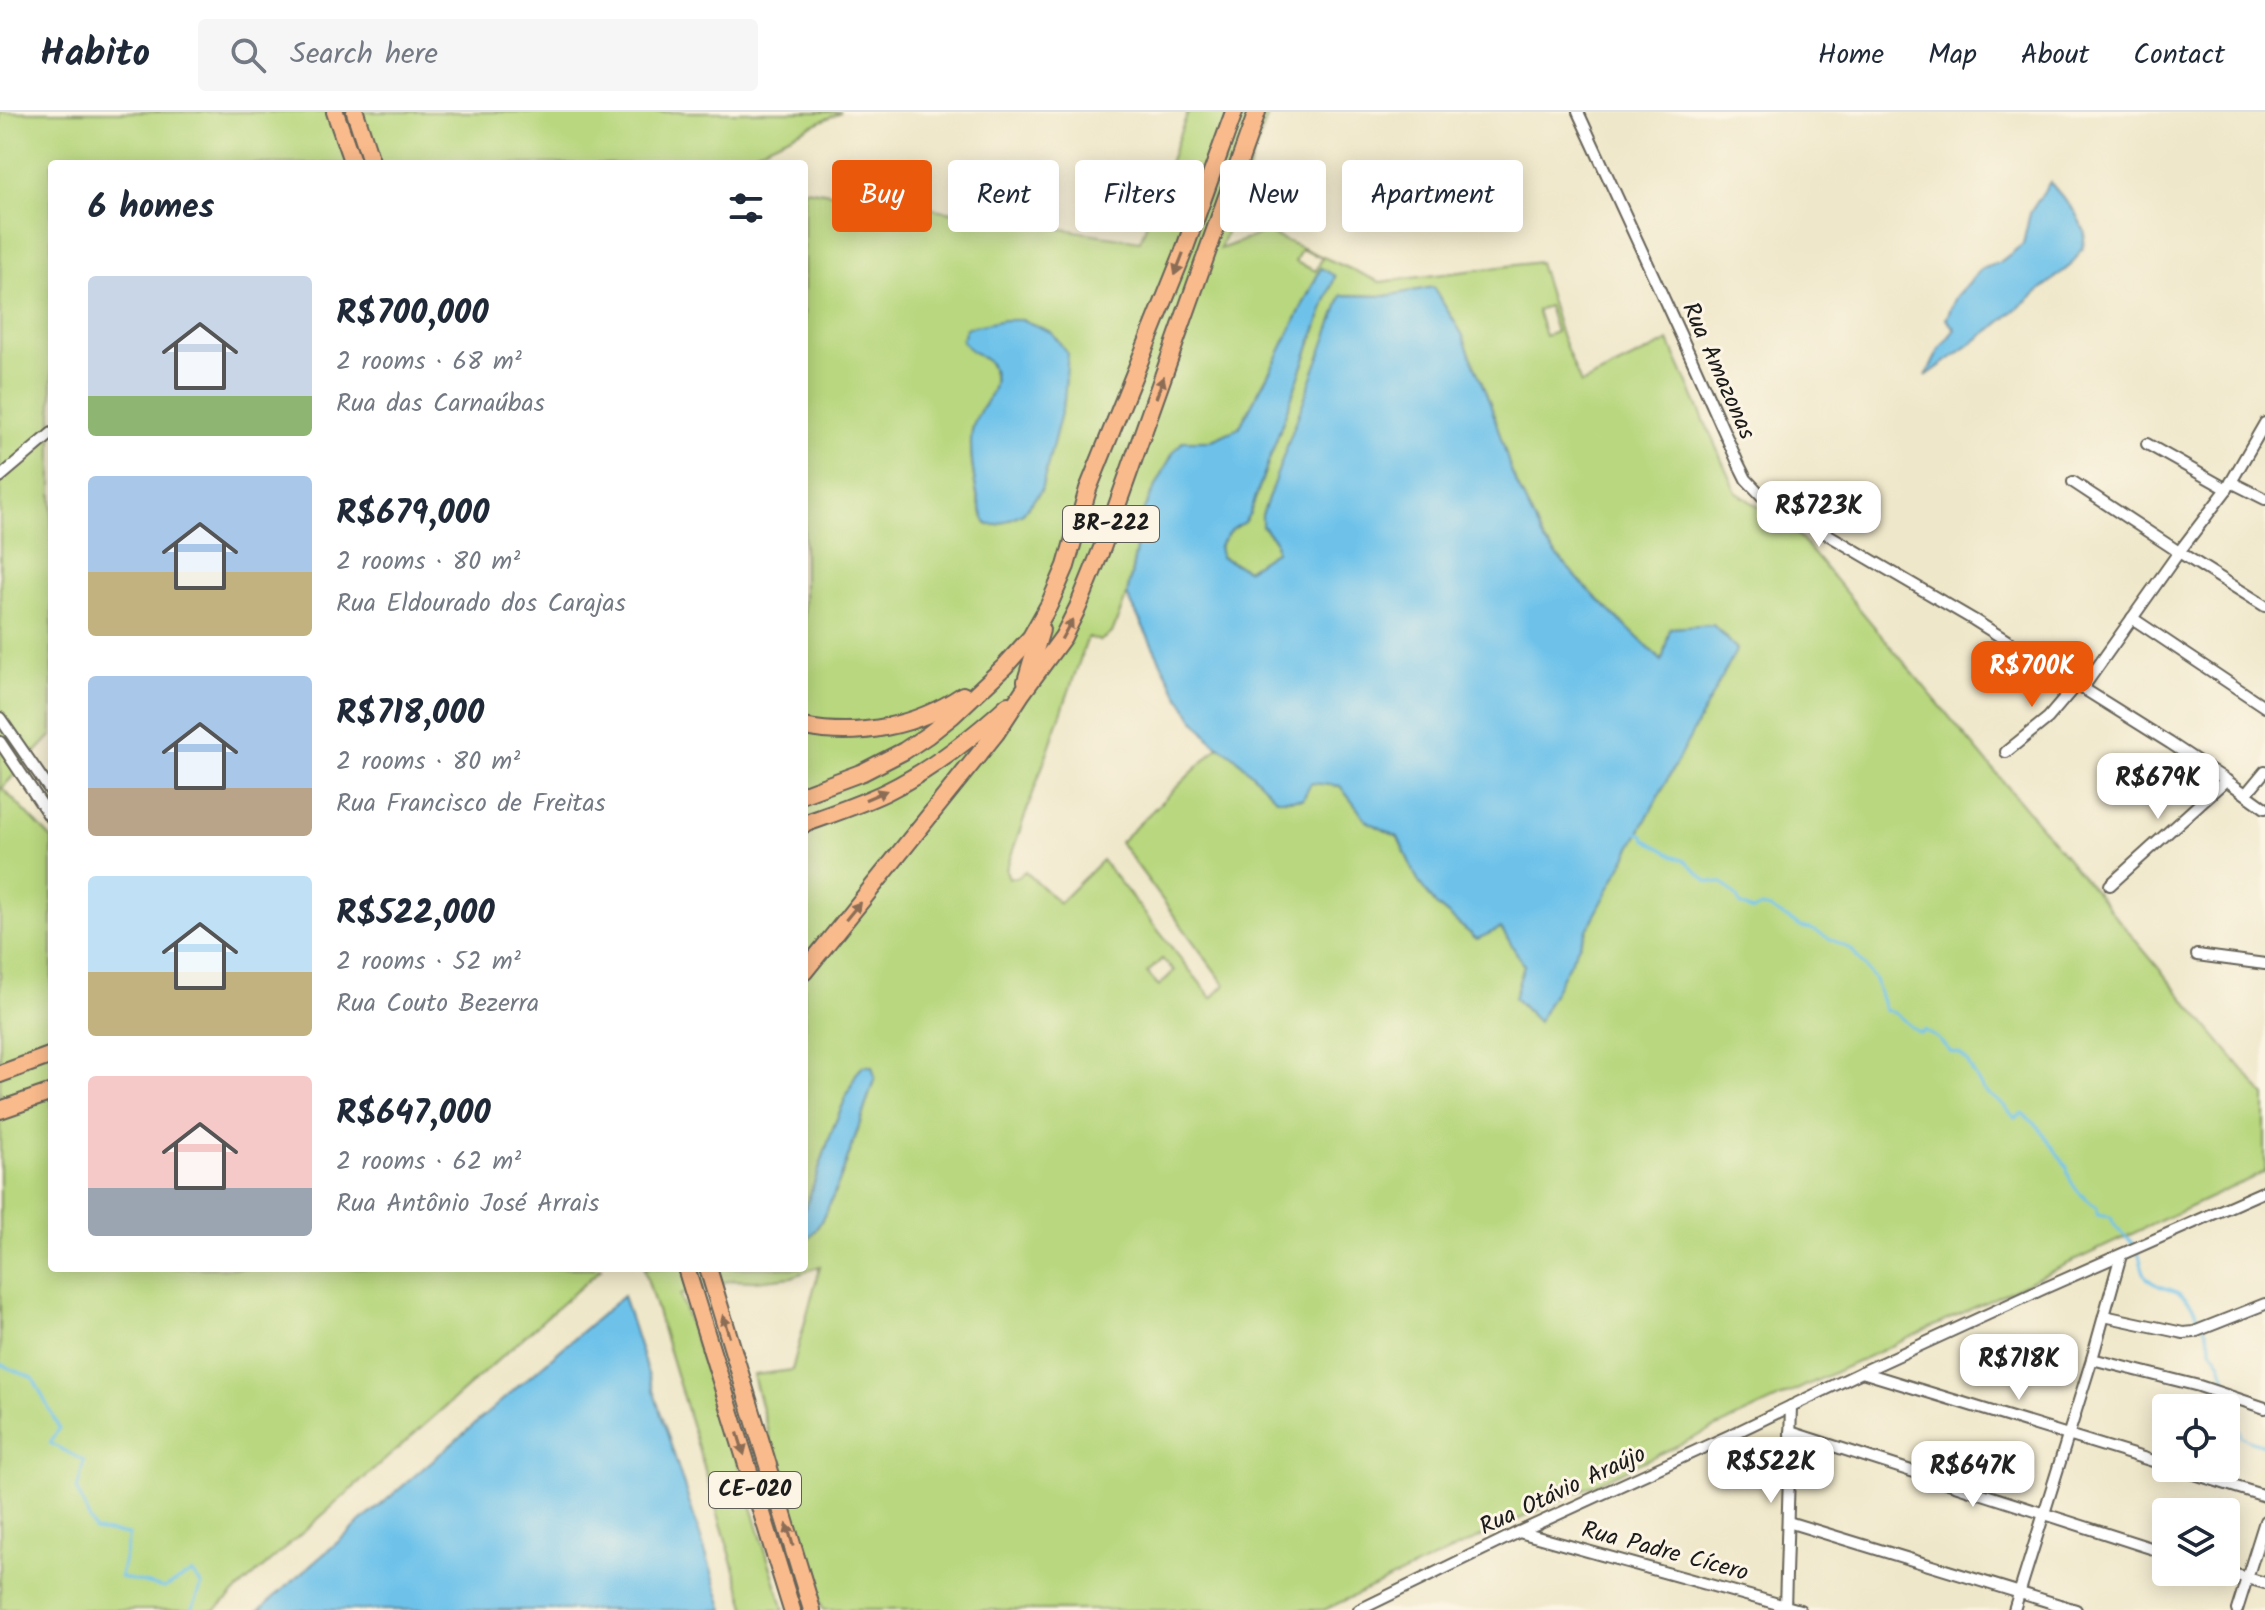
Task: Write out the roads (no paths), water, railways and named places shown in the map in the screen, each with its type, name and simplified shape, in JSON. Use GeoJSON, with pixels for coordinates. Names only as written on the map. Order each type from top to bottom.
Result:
{"type":"FeatureCollection","features":[{"type":"Feature","properties":{"kind":"highway"},"geometry":{"type":"LineString","coordinates":[[335,112],[352,160]]}},
{"type":"Feature","properties":{"kind":"highway"},"geometry":{"type":"LineString","coordinates":[[355,112],[371,160]]}},
{"type":"Feature","properties":{"kind":"highway","name":"BR-222"},"geometry":{"type":"LineString","coordinates":[[808,793],[863,772],[904,751],[952,716],[1031,637],[1066,566],[1088,489],[1182,256],[1234,112]]}},
{"type":"Feature","properties":{"kind":"highway","name":"BR-222"},"geometry":{"type":"LineString","coordinates":[[808,822],[884,793],[924,771],[966,741],[1022,693],[1063,637],[1078,607],[1143,435],[1257,112]]}},
{"type":"Feature","properties":{"kind":"highway"},"geometry":{"type":"LineString","coordinates":[[808,967],[1008,717],[1022,693],[1049,605]]}},
{"type":"Feature","properties":{"kind":"highway"},"geometry":{"type":"LineString","coordinates":[[808,728],[859,731],[899,725],[949,705],[1004,667]]}},
{"type":"Feature","properties":{"kind":"highway"},"geometry":{"type":"LineString","coordinates":[[0,1074],[48,1056]]}},
{"type":"Feature","properties":{"kind":"highway"},"geometry":{"type":"LineString","coordinates":[[0,1110],[48,1093]]}},
{"type":"Feature","properties":{"kind":"highway","name":"CE-020"},"geometry":{"type":"LineString","coordinates":[[687,1272],[792,1610]]}},
{"type":"Feature","properties":{"kind":"highway","name":"CE-020"},"geometry":{"type":"LineString","coordinates":[[709,1272],[812,1610]]}},
{"type":"Feature","properties":{"kind":"street","name":"Rua Amazonas"},"geometry":{"type":"LineString","coordinates":[[1578,112],[1739,465],[1753,488],[1974,620],[2265,808]]}},
{"type":"Feature","properties":{"kind":"street"},"geometry":{"type":"LineString","coordinates":[[2006,752],[2048,718],[2079,687],[2229,486],[2265,423]]}},
{"type":"Feature","properties":{"kind":"street"},"geometry":{"type":"LineString","coordinates":[[0,477],[48,436]]}},
{"type":"Feature","properties":{"kind":"street"},"geometry":{"type":"LineString","coordinates":[[2147,444],[2229,486],[2265,499]]}},
{"type":"Feature","properties":{"kind":"street"},"geometry":{"type":"LineString","coordinates":[[2073,482],[2265,606]]}},
{"type":"Feature","properties":{"kind":"street"},"geometry":{"type":"LineString","coordinates":[[2132,618],[2265,707]]}},
{"type":"Feature","properties":{"kind":"street"},"geometry":{"type":"LineString","coordinates":[[0,718],[48,787]]}},
{"type":"Feature","properties":{"kind":"street"},"geometry":{"type":"LineString","coordinates":[[0,742],[48,814]]}},
{"type":"Feature","properties":{"kind":"street"},"geometry":{"type":"LineString","coordinates":[[2246,794],[2265,771]]}},
{"type":"Feature","properties":{"kind":"street"},"geometry":{"type":"LineString","coordinates":[[2110,885],[2226,780]]}},
{"type":"Feature","properties":{"kind":"street"},"geometry":{"type":"LineString","coordinates":[[2197,955],[2265,964]]}},
{"type":"Feature","properties":{"kind":"street","name":"Rua Otávio Araújo"},"geometry":{"type":"LineString","coordinates":[[1359,1610],[1862,1372],[2265,1191]]}},
{"type":"Feature","properties":{"kind":"street"},"geometry":{"type":"LineString","coordinates":[[2014,1610],[2121,1255]]}},
{"type":"Feature","properties":{"kind":"street"},"geometry":{"type":"LineString","coordinates":[[2104,1316],[2183,1333],[2194,1332],[2265,1304]]}},
{"type":"Feature","properties":{"kind":"street"},"geometry":{"type":"LineString","coordinates":[[2092,1359],[2199,1386],[2265,1408]]}},
{"type":"Feature","properties":{"kind":"street"},"geometry":{"type":"LineString","coordinates":[[1862,1372],[2152,1461]]}},
{"type":"Feature","properties":{"kind":"street"},"geometry":{"type":"LineString","coordinates":[[1785,1608],[1791,1406]]}},
{"type":"Feature","properties":{"kind":"street"},"geometry":{"type":"LineString","coordinates":[[1790,1432],[2152,1549]]}},
{"type":"Feature","properties":{"kind":"street"},"geometry":{"type":"LineString","coordinates":[[2220,1482],[2265,1496]]}},
{"type":"Feature","properties":{"kind":"street"},"geometry":{"type":"LineString","coordinates":[[2237,1610],[2265,1521]]}},
{"type":"Feature","properties":{"kind":"street"},"geometry":{"type":"LineString","coordinates":[[1788,1522],[2076,1610]]}},
{"type":"Feature","properties":{"kind":"street","name":"Rua Padre Cícero"},"geometry":{"type":"LineString","coordinates":[[1519,1532],[1800,1610]]}},
{"type":"Feature","properties":{"kind":"street"},"geometry":{"type":"LineString","coordinates":[[2240,1576],[2265,1583]]}},
{"type":"Feature","properties":{"kind":"water"},"geometry":{"type":"Polygon","coordinates":[[[2050,182],[2075,212],[2085,232],[2083,248],[2071,265],[1996,326],[1926,376],[1940,348],[1955,329],[1946,319],[1956,297],[1981,269],[2000,262],[2023,244],[2030,213],[2050,182]]]}},
{"type":"Feature","properties":{"kind":"water"},"geometry":{"type":"Polygon","coordinates":[[[1321,268],[1335,276],[1250,513],[1219,546],[1221,557],[1247,570],[1276,551],[1275,540],[1262,526],[1262,515],[1342,295],[1386,296],[1433,287],[1462,334],[1491,406],[1512,474],[1544,541],[1587,589],[1662,661],[1670,628],[1713,625],[1737,649],[1538,1022],[1514,998],[1524,965],[1501,928],[1477,939],[1436,905],[1418,881],[1398,837],[1367,821],[1340,786],[1311,783],[1303,799],[1277,799],[1234,756],[1213,742],[1174,688],[1127,595],[1144,509],[1174,451],[1183,441],[1210,441],[1239,428],[1321,268]]]}},
{"type":"Feature","properties":{"kind":"water"},"geometry":{"type":"Polygon","coordinates":[[[1004,320],[1023,320],[1051,332],[1068,354],[1064,401],[1041,491],[1023,513],[998,525],[988,525],[977,492],[971,436],[976,419],[992,392],[995,378],[991,365],[962,340],[966,328],[1004,320]]]}},
{"type":"Feature","properties":{"kind":"water"},"geometry":{"type":"Polygon","coordinates":[[[863,1066],[872,1066],[875,1077],[835,1191],[825,1214],[808,1238],[808,1200],[856,1074],[863,1066]]]}},
{"type":"Feature","properties":{"kind":"water"},"geometry":{"type":"Polygon","coordinates":[[[623,1296],[724,1610],[259,1610],[623,1296]]]}},
{"type":"Feature","properties":{"kind":"waterway"},"geometry":{"type":"LineString","coordinates":[[1636,832],[1686,861],[1707,881],[1723,883],[1737,897],[1740,905],[1753,911],[1761,907],[1771,909],[1801,927],[1852,950],[1875,980],[1884,1009],[1920,1033],[1924,1030],[1936,1037],[1951,1052],[1960,1054],[1983,1090],[2015,1118],[2022,1113],[2037,1125],[2067,1167],[2074,1185],[2097,1208],[2097,1215],[2111,1217],[2117,1229],[2134,1245],[2148,1279],[2183,1296],[2202,1322],[2211,1349],[2221,1363],[2231,1394]]}},
{"type":"Feature","properties":{"kind":"waterway"},"geometry":{"type":"LineString","coordinates":[[0,1364],[33,1378],[59,1428],[50,1443],[84,1461],[77,1490],[94,1530],[129,1535],[120,1577],[164,1588],[192,1573],[202,1585],[192,1610]]}},
{"type":"Feature","properties":{"kind":"waterway"},"geometry":{"type":"LineString","coordinates":[[2240,1431],[2240,1435]]}},
{"type":"Feature","properties":{"kind":"waterway"},"geometry":{"type":"LineString","coordinates":[[2240,1435],[2265,1445]]}}]}
